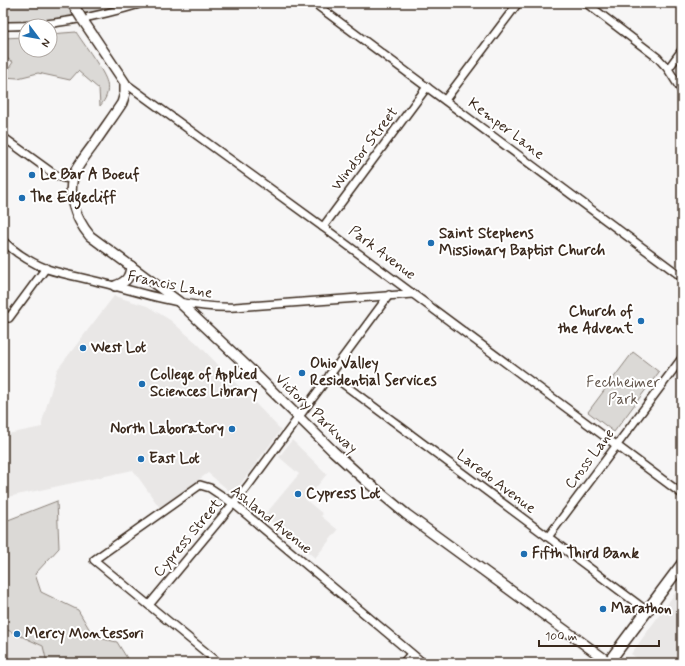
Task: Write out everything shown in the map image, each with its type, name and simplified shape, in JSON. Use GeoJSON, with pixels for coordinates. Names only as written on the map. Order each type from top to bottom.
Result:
{"type":"FeatureCollection","features":[{"type":"Feature","properties":{"kind":"main road"},"geometry":{"type":"LineString","coordinates":[[609,663],[682,564]]}},
{"type":"Feature","properties":{"kind":"street","name":"Park Avenue"},"geometry":{"type":"LineString","coordinates":[[72,3],[125,83],[323,227],[615,446],[682,494]]}},
{"type":"Feature","properties":{"kind":"street"},"geometry":{"type":"LineString","coordinates":[[3,26],[40,25],[70,21],[116,11],[143,3]]}},
{"type":"Feature","properties":{"kind":"street","name":"Kemper Lane"},"geometry":{"type":"LineString","coordinates":[[314,3],[682,277]]}},
{"type":"Feature","properties":{"kind":"street"},"geometry":{"type":"LineString","coordinates":[[445,100],[518,3]]}},
{"type":"Feature","properties":{"kind":"street"},"geometry":{"type":"LineString","coordinates":[[586,3],[658,58],[668,69],[682,91]]}},
{"type":"Feature","properties":{"kind":"street"},"geometry":{"type":"LineString","coordinates":[[668,69],[682,50]]}},
{"type":"Feature","properties":{"kind":"street","name":"Victory Parkway"},"geometry":{"type":"LineString","coordinates":[[125,83],[125,93],[122,103],[76,170],[73,179],[73,207],[77,217],[90,236],[178,301],[366,481],[406,514],[609,663]]}},
{"type":"Feature","properties":{"kind":"street","name":"Windsor Street"},"geometry":{"type":"LineString","coordinates":[[323,227],[427,87]]}},
{"type":"Feature","properties":{"kind":"street"},"geometry":{"type":"LineString","coordinates":[[3,137],[54,174],[63,178],[73,179]]}},
{"type":"Feature","properties":{"kind":"street","name":"Francis Lane"},"geometry":{"type":"LineString","coordinates":[[3,241],[26,258],[46,268],[198,306],[216,308],[413,294]]}},
{"type":"Feature","properties":{"kind":"street"},"geometry":{"type":"LineString","coordinates":[[115,286],[126,281],[130,274],[131,266]]}},
{"type":"Feature","properties":{"kind":"street"},"geometry":{"type":"LineString","coordinates":[[3,314],[9,318],[46,268]]}},
{"type":"Feature","properties":{"kind":"street","name":"Cypress Street"},"geometry":{"type":"LineString","coordinates":[[149,605],[234,504],[389,296]]}},
{"type":"Feature","properties":{"kind":"street","name":"Cross Lane"},"geometry":{"type":"LineString","coordinates":[[548,537],[682,358]]}},
{"type":"Feature","properties":{"kind":"street","name":"Laredo Avenue"},"geometry":{"type":"LineString","coordinates":[[330,374],[647,611]]}},
{"type":"Feature","properties":{"kind":"street","name":"Ashland Avenue"},"geometry":{"type":"LineString","coordinates":[[149,605],[94,560],[200,486],[210,488],[234,504],[423,663]]}},
{"type":"Feature","properties":{"kind":"street"},"geometry":{"type":"LineString","coordinates":[[149,605],[219,663]]}},
{"type":"Feature","properties":{"kind":"street"},"geometry":{"type":"LineString","coordinates":[[403,663],[411,654]]}},
{"type":"Feature","properties":{"kind":"shaded area"},"geometry":{"type":"Polygon","coordinates":[[[114,296],[147,306],[170,320],[198,344],[281,430],[233,494],[208,473],[160,508],[133,470],[3,498],[3,435],[42,427],[42,422],[57,370],[114,296]]]}},
{"type":"Feature","properties":{"kind":"shaded area","name":"Cypress Lot"},"geometry":{"type":"Polygon","coordinates":[[[292,440],[327,474],[306,500],[323,514],[321,516],[338,530],[315,558],[264,516],[299,474],[279,457],[292,440]]]}},
{"type":"Feature","properties":{"kind":"shaded area"},"geometry":{"type":"Polygon","coordinates":[[[676,592],[682,597],[682,663],[643,663],[631,654],[676,592]]]}},
{"type":"Feature","properties":{"kind":"shaded area","name":"Mercy Montessori"},"geometry":{"type":"Polygon","coordinates":[[[3,605],[58,663],[3,663],[3,605]]]}},
{"type":"Feature","properties":{"kind":"green space"},"geometry":{"type":"Polygon","coordinates":[[[3,3],[143,3],[85,18],[58,21],[58,18],[18,18],[18,25],[3,26],[3,3]]]}},
{"type":"Feature","properties":{"kind":"green space"},"geometry":{"type":"Polygon","coordinates":[[[76,32],[98,65],[105,78],[108,89],[104,101],[100,106],[99,89],[78,71],[70,80],[38,73],[18,78],[3,77],[13,62],[3,56],[3,38],[18,37],[18,58],[58,58],[58,33],[76,32]]]}},
{"type":"Feature","properties":{"kind":"green space","name":"Fechheimer Park"},"geometry":{"type":"Polygon","coordinates":[[[633,352],[659,372],[614,432],[588,412],[633,352]]]}},
{"type":"Feature","properties":{"kind":"green space"},"geometry":{"type":"Polygon","coordinates":[[[57,501],[59,548],[35,574],[41,592],[78,610],[94,637],[117,642],[130,663],[47,663],[43,646],[3,628],[3,522],[57,501]]]}},
{"type":"Feature","properties":{"kind":"place","name":"Le Bar A Boeuf"},"geometry":{"type":"Point","coordinates":[32,175]}},
{"type":"Feature","properties":{"kind":"place","name":"The Edgecliff"},"geometry":{"type":"Point","coordinates":[22,198]}},
{"type":"Feature","properties":{"kind":"place","name":"Saint Stephens Missionary Baptist Church"},"geometry":{"type":"Point","coordinates":[431,243]}},
{"type":"Feature","properties":{"kind":"place","name":"Church of the Advent"},"geometry":{"type":"Point","coordinates":[641,321]}},
{"type":"Feature","properties":{"kind":"place","name":"West Lot"},"geometry":{"type":"Point","coordinates":[83,348]}},
{"type":"Feature","properties":{"kind":"place","name":"Ohio Valley Residential Services"},"geometry":{"type":"Point","coordinates":[302,373]}},
{"type":"Feature","properties":{"kind":"place","name":"College of Applied Sciences Library"},"geometry":{"type":"Point","coordinates":[142,384]}},
{"type":"Feature","properties":{"kind":"place","name":"North Laboratory"},"geometry":{"type":"Point","coordinates":[232,429]}},
{"type":"Feature","properties":{"kind":"place","name":"East Lot"},"geometry":{"type":"Point","coordinates":[141,459]}},
{"type":"Feature","properties":{"kind":"place","name":"Cypress Lot"},"geometry":{"type":"Point","coordinates":[298,494]}},
{"type":"Feature","properties":{"kind":"place","name":"Fifth Third Bank"},"geometry":{"type":"Point","coordinates":[524,554]}},
{"type":"Feature","properties":{"kind":"place","name":"Marathon"},"geometry":{"type":"Point","coordinates":[603,609]}},
{"type":"Feature","properties":{"kind":"place","name":"Mercy Montessori"},"geometry":{"type":"Point","coordinates":[17,634]}}]}
